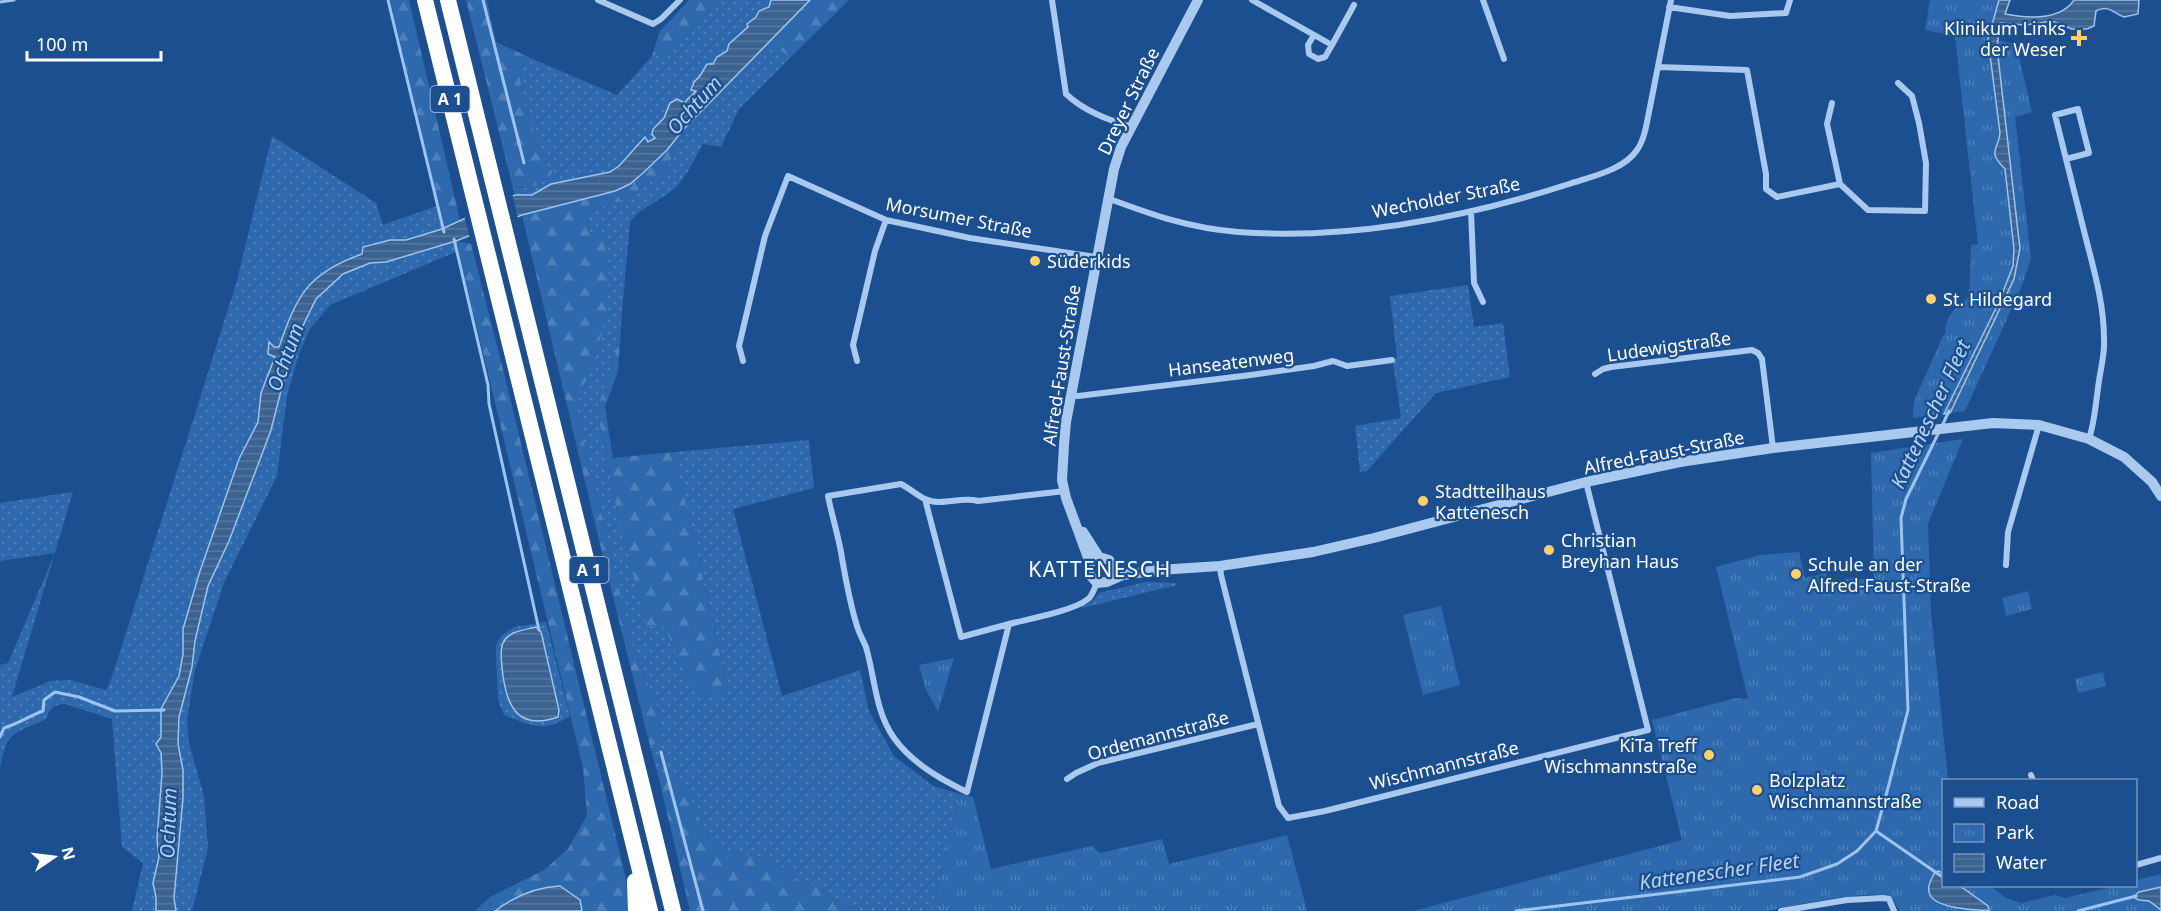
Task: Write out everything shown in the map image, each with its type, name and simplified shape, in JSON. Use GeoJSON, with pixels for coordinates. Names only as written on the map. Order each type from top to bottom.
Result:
{"type":"FeatureCollection","features":[{"type":"Feature","properties":{"kind":"highway","name":"A 1"},"geometry":{"type":"LineString","coordinates":[[425,0],[650,911]]}},
{"type":"Feature","properties":{"kind":"highway","name":"A 1"},"geometry":{"type":"LineString","coordinates":[[448,0],[673,911]]}},
{"type":"Feature","properties":{"kind":"highway"},"geometry":{"type":"LineString","coordinates":[[634,847],[636,911]]}},
{"type":"Feature","properties":{"kind":"street"},"geometry":{"type":"LineString","coordinates":[[598,0],[653,24],[680,0]]}},
{"type":"Feature","properties":{"kind":"street"},"geometry":{"type":"LineString","coordinates":[[1052,0],[1066,94],[1089,111],[1131,127]]}},
{"type":"Feature","properties":{"kind":"street","name":"Dreyer Straße"},"geometry":{"type":"LineString","coordinates":[[1096,257],[1107,198],[1121,147],[1198,0]]}},
{"type":"Feature","properties":{"kind":"street"},"geometry":{"type":"LineString","coordinates":[[1252,0],[1332,45]]}},
{"type":"Feature","properties":{"kind":"street"},"geometry":{"type":"LineString","coordinates":[[1483,0],[1504,59]]}},
{"type":"Feature","properties":{"kind":"street"},"geometry":{"type":"LineString","coordinates":[[1670,3],[1730,16],[1786,14],[1790,0]]}},
{"type":"Feature","properties":{"kind":"street","name":"Wecholder Straße"},"geometry":{"type":"LineString","coordinates":[[1107,198],[1172,222],[1195,227],[1240,232],[1323,232],[1404,223],[1471,211],[1579,181],[1610,170],[1632,157],[1641,141],[1670,3]]}},
{"type":"Feature","properties":{"kind":"street"},"geometry":{"type":"LineString","coordinates":[[1314,35],[1308,45],[1309,54],[1318,59],[1325,57],[1354,5]]}},
{"type":"Feature","properties":{"kind":"street"},"geometry":{"type":"LineString","coordinates":[[1658,67],[1747,70],[1766,174],[1766,189],[1777,197],[1840,184]]}},
{"type":"Feature","properties":{"kind":"street"},"geometry":{"type":"LineString","coordinates":[[1832,103],[1827,124],[1840,184],[1868,210],[1925,211],[1926,163],[1919,123],[1912,96],[1898,84]]}},
{"type":"Feature","properties":{"kind":"street"},"geometry":{"type":"LineString","coordinates":[[2066,159],[2089,153],[2078,109],[2055,115],[2066,159],[2100,294],[2103,315],[2104,349],[2088,440]]}},
{"type":"Feature","properties":{"kind":"street","name":"Morsumer Straße"},"geometry":{"type":"LineString","coordinates":[[743,361],[739,346],[765,236],[788,176],[886,220],[970,238],[1096,257]]}},
{"type":"Feature","properties":{"kind":"street"},"geometry":{"type":"LineString","coordinates":[[1471,211],[1474,283],[1483,302]]}},
{"type":"Feature","properties":{"kind":"street"},"geometry":{"type":"LineString","coordinates":[[857,361],[853,345],[875,251],[886,220]]}},
{"type":"Feature","properties":{"kind":"street","name":"Alfred-Faust-Straße"},"geometry":{"type":"LineString","coordinates":[[1096,257],[1066,422],[1062,480],[1072,512],[1094,560],[1089,574],[1097,583],[1123,575],[1220,566],[1313,552],[1586,482],[1680,462],[1773,448],[2008,422],[2039,425],[2088,440],[2124,457],[2152,482],[2161,496]]}},
{"type":"Feature","properties":{"kind":"street","name":"Ludewigstraße"},"geometry":{"type":"LineString","coordinates":[[1595,374],[1611,367],[1752,350],[1762,359],[1773,448]]}},
{"type":"Feature","properties":{"kind":"street","name":"Hanseatenweg"},"geometry":{"type":"LineString","coordinates":[[1071,395],[1251,375],[1333,361],[1347,366],[1392,360]]}},
{"type":"Feature","properties":{"kind":"street"},"geometry":{"type":"LineString","coordinates":[[2006,565],[2008,532],[2039,425]]}},
{"type":"Feature","properties":{"kind":"street","name":"Wischmannstraße"},"geometry":{"type":"LineString","coordinates":[[1220,566],[1279,806],[1288,818],[1325,811],[1648,730],[1586,482]]}},
{"type":"Feature","properties":{"kind":"street"},"geometry":{"type":"LineString","coordinates":[[1009,624],[967,792],[946,782],[914,760],[894,738],[884,722],[865,645],[857,628],[828,496],[901,484],[925,500],[937,502],[971,499],[978,501],[1065,492]]}},
{"type":"Feature","properties":{"kind":"street"},"geometry":{"type":"LineString","coordinates":[[925,500],[960,637],[1060,611],[1086,601],[1097,583]]}},
{"type":"Feature","properties":{"kind":"street","name":"Alfred-Faust-Straße"},"geometry":{"type":"LineString","coordinates":[[1094,560],[1110,560],[1114,566],[1158,570]]}},
{"type":"Feature","properties":{"kind":"street"},"geometry":{"type":"LineString","coordinates":[[1111,579],[1114,566]]}},
{"type":"Feature","properties":{"kind":"street","name":"Ordemannstraße"},"geometry":{"type":"LineString","coordinates":[[1067,779],[1098,764],[1258,724]]}},
{"type":"Feature","properties":{"kind":"street"},"geometry":{"type":"LineString","coordinates":[[2137,865],[2161,858]]}},
{"type":"Feature","properties":{"kind":"street"},"geometry":{"type":"LineString","coordinates":[[1781,911],[1846,900],[1889,899],[1894,911]]}},
{"type":"Feature","properties":{"kind":"green space"},"geometry":{"type":"Polygon","coordinates":[[[390,0],[409,0],[460,220],[444,228],[390,0]]]}},
{"type":"Feature","properties":{"kind":"green space"},"geometry":{"type":"Polygon","coordinates":[[[466,0],[487,0],[496,42],[535,60],[520,67],[521,94],[545,163],[552,172],[549,180],[532,187],[513,188],[466,0]]]}},
{"type":"Feature","properties":{"kind":"green space"},"geometry":{"type":"Polygon","coordinates":[[[689,0],[717,0],[694,29],[670,50],[652,56],[660,31],[689,0]]]}},
{"type":"Feature","properties":{"kind":"green space"},"geometry":{"type":"Polygon","coordinates":[[[717,0],[771,0],[769,7],[759,11],[727,51],[717,57],[713,64],[707,64],[694,82],[691,90],[696,91],[685,104],[656,125],[656,138],[648,142],[645,137],[619,166],[610,172],[551,184],[532,195],[515,195],[513,188],[532,187],[545,163],[521,94],[520,67],[535,60],[617,95],[652,56],[670,50],[694,29],[717,0]]]}},
{"type":"Feature","properties":{"kind":"green space"},"geometry":{"type":"Polygon","coordinates":[[[810,0],[849,0],[790,58],[774,44],[679,140],[666,171],[625,199],[588,212],[589,231],[601,236],[607,253],[609,282],[602,332],[576,408],[632,644],[657,706],[662,742],[650,746],[522,215],[615,191],[643,173],[810,0]]]}},
{"type":"Feature","properties":{"kind":"green space"},"geometry":{"type":"Polygon","coordinates":[[[1930,0],[2010,0],[2000,23],[1997,40],[2016,44],[2032,112],[2015,117],[2031,259],[2021,288],[1965,411],[1913,418],[1914,401],[1945,334],[1949,317],[1969,297],[1971,245],[1978,244],[1955,36],[1925,30],[1930,0]]]}},
{"type":"Feature","properties":{"kind":"green space"},"geometry":{"type":"Polygon","coordinates":[[[774,43],[790,58],[739,109],[721,147],[703,144],[679,183],[670,192],[638,213],[630,223],[622,312],[615,355],[597,409],[615,502],[627,545],[679,658],[689,686],[728,688],[674,452],[809,440],[814,488],[733,509],[782,696],[860,670],[869,711],[894,756],[933,786],[960,794],[933,906],[945,911],[862,911],[832,898],[817,887],[796,878],[782,867],[760,857],[725,852],[711,843],[678,775],[659,779],[650,746],[662,742],[657,706],[632,644],[576,408],[580,390],[595,356],[604,322],[608,290],[608,257],[589,232],[588,212],[625,199],[666,171],[679,140],[774,43]]]}},
{"type":"Feature","properties":{"kind":"green space"},"geometry":{"type":"Polygon","coordinates":[[[272,136],[376,203],[383,225],[437,206],[442,229],[406,240],[390,240],[339,262],[289,320],[279,347],[274,347],[269,343],[275,357],[261,393],[258,422],[239,459],[199,574],[179,676],[161,709],[161,737],[156,744],[161,753],[162,773],[157,840],[159,857],[153,883],[156,911],[132,911],[143,863],[122,847],[112,719],[65,704],[55,706],[46,719],[13,735],[5,747],[0,769],[0,665],[8,663],[55,554],[12,697],[50,681],[70,680],[106,690],[236,284],[272,136]]]}},
{"type":"Feature","properties":{"kind":"green space"},"geometry":{"type":"Polygon","coordinates":[[[456,241],[458,251],[330,305],[310,329],[299,354],[287,396],[277,476],[224,583],[195,670],[187,720],[189,743],[204,796],[208,848],[192,911],[176,911],[174,898],[183,798],[183,770],[178,744],[179,717],[192,667],[195,641],[208,586],[229,541],[271,430],[298,336],[315,299],[343,274],[370,263],[386,262],[456,241]]]}},
{"type":"Feature","properties":{"kind":"green space"},"geometry":{"type":"Polygon","coordinates":[[[456,241],[471,244],[626,879],[629,911],[582,911],[580,900],[506,903],[495,911],[475,911],[490,897],[544,870],[568,849],[587,815],[583,768],[456,241]]]}},
{"type":"Feature","properties":{"kind":"green space"},"geometry":{"type":"Polygon","coordinates":[[[1468,285],[1474,327],[1503,323],[1510,377],[1436,393],[1367,471],[1360,472],[1355,426],[1401,418],[1393,363],[1397,356],[1390,296],[1468,285]]]}},
{"type":"Feature","properties":{"kind":"green space"},"geometry":{"type":"Polygon","coordinates":[[[622,312],[618,371],[605,407],[613,458],[674,452],[728,689],[710,697],[689,686],[665,627],[646,625],[615,502],[597,409],[615,355],[622,312]]]}},
{"type":"Feature","properties":{"kind":"green space"},"geometry":{"type":"Polygon","coordinates":[[[1963,439],[1928,524],[1931,612],[1948,779],[1942,779],[1942,887],[1992,887],[2004,897],[2021,903],[2055,895],[2065,898],[2112,887],[2137,887],[2137,880],[2161,874],[2161,911],[1899,911],[1892,898],[1884,895],[1870,895],[1832,899],[1766,911],[1413,911],[1682,840],[1652,720],[1736,698],[1748,699],[1716,567],[1760,555],[1799,552],[1805,578],[1826,573],[1829,584],[1851,578],[1874,580],[1871,453],[1963,439]]]}},
{"type":"Feature","properties":{"kind":"green space"},"geometry":{"type":"Polygon","coordinates":[[[73,492],[55,553],[0,561],[0,503],[73,492]]]}},
{"type":"Feature","properties":{"kind":"green space"},"geometry":{"type":"Polygon","coordinates":[[[1146,582],[1176,583],[1177,585],[1082,608],[1092,602],[1099,593],[1146,582]]]}},
{"type":"Feature","properties":{"kind":"green space"},"geometry":{"type":"Polygon","coordinates":[[[2028,591],[2032,609],[2006,616],[2002,598],[2028,591]]]}},
{"type":"Feature","properties":{"kind":"green space"},"geometry":{"type":"Polygon","coordinates":[[[1441,606],[1460,685],[1423,695],[1403,615],[1441,606]]]}},
{"type":"Feature","properties":{"kind":"green space"},"geometry":{"type":"Polygon","coordinates":[[[546,622],[570,716],[552,725],[537,726],[504,715],[498,700],[496,646],[501,636],[514,627],[546,622]],[[535,627],[517,631],[555,690],[541,632],[535,627]]]}},
{"type":"Feature","properties":{"kind":"green space"},"geometry":{"type":"Polygon","coordinates":[[[954,658],[938,712],[925,688],[919,665],[954,658]]]}},
{"type":"Feature","properties":{"kind":"green space"},"geometry":{"type":"Polygon","coordinates":[[[2103,672],[2106,686],[2078,693],[2075,679],[2103,672]]]}},
{"type":"Feature","properties":{"kind":"green space","name":"Bolzplatz Wischmannstraße"},"geometry":{"type":"Polygon","coordinates":[[[1771,769],[1772,810],[1742,811],[1742,770],[1771,769]]]}},
{"type":"Feature","properties":{"kind":"green space"},"geometry":{"type":"Polygon","coordinates":[[[669,775],[678,775],[711,843],[725,852],[760,857],[782,867],[796,878],[817,887],[832,898],[862,911],[690,911],[659,779],[669,775]]]}},
{"type":"Feature","properties":{"kind":"green space"},"geometry":{"type":"Polygon","coordinates":[[[960,794],[973,797],[991,869],[1092,846],[1100,853],[1162,839],[1169,864],[1287,835],[1307,911],[932,911],[960,794]]]}},
{"type":"Feature","properties":{"kind":"water","name":"Ochtum"},"geometry":{"type":"Polygon","coordinates":[[[771,0],[810,0],[683,130],[667,150],[630,184],[615,191],[522,215],[456,241],[386,262],[370,263],[343,274],[316,299],[298,336],[271,430],[256,470],[229,541],[208,586],[195,641],[192,667],[179,717],[178,744],[183,770],[183,798],[174,898],[176,911],[156,911],[153,883],[159,857],[157,840],[162,773],[161,753],[156,744],[161,737],[161,709],[179,676],[183,654],[183,629],[199,574],[239,459],[258,422],[261,393],[275,357],[268,354],[269,342],[274,347],[279,347],[292,313],[307,288],[329,269],[362,254],[363,247],[390,240],[406,240],[442,229],[515,195],[532,195],[551,184],[610,172],[619,166],[645,137],[648,142],[655,138],[652,134],[653,129],[664,118],[670,103],[677,99],[685,103],[696,91],[691,90],[694,82],[707,64],[713,64],[717,57],[727,51],[729,44],[748,27],[747,24],[756,17],[759,11],[769,7],[771,0]]]}},
{"type":"Feature","properties":{"kind":"water"},"geometry":{"type":"Polygon","coordinates":[[[1999,0],[2010,0],[2005,14],[2032,17],[2060,12],[2074,0],[2139,0],[2138,14],[2124,17],[2104,8],[2100,9],[2096,11],[2094,26],[2087,29],[2072,29],[2052,21],[2025,25],[2000,23],[1997,47],[2020,248],[2014,279],[1950,413],[1944,414],[1999,302],[2013,266],[2014,249],[2005,169],[1995,154],[2000,133],[1988,39],[1999,0]]]}},
{"type":"Feature","properties":{"kind":"water"},"geometry":{"type":"Polygon","coordinates":[[[536,627],[541,632],[559,710],[558,717],[534,721],[518,714],[508,699],[501,655],[505,639],[517,632],[536,627]]]}},
{"type":"Feature","properties":{"kind":"water"},"geometry":{"type":"Polygon","coordinates":[[[1935,872],[1942,873],[1942,887],[1961,887],[1988,906],[1989,910],[1957,908],[1934,899],[1930,895],[1929,886],[1935,872]]]}},
{"type":"Feature","properties":{"kind":"water"},"geometry":{"type":"Polygon","coordinates":[[[560,886],[580,900],[582,911],[495,911],[526,893],[560,886]]]}},
{"type":"Feature","properties":{"kind":"water"},"geometry":{"type":"Polygon","coordinates":[[[2161,887],[2161,910],[2149,901],[2133,897],[2139,892],[2161,887]]]}},
{"type":"Feature","properties":{"kind":"pier"},"geometry":{"type":"Polygon","coordinates":[[[512,193],[518,219],[470,239],[464,215],[512,193]]]}},
{"type":"Feature","properties":{"kind":"waterway"},"geometry":{"type":"LineString","coordinates":[[0,2],[14,0]]}},
{"type":"Feature","properties":{"kind":"waterway"},"geometry":{"type":"LineString","coordinates":[[388,0],[444,232]]}},
{"type":"Feature","properties":{"kind":"waterway"},"geometry":{"type":"LineString","coordinates":[[483,0],[524,163]]}},
{"type":"Feature","properties":{"kind":"waterway"},"geometry":{"type":"LineString","coordinates":[[454,239],[488,385],[489,404],[539,630]]}},
{"type":"Feature","properties":{"kind":"waterway","name":"Kattenescher Fleet"},"geometry":{"type":"LineString","coordinates":[[1942,426],[1949,411]]}},
{"type":"Feature","properties":{"kind":"waterway","name":"Kattenescher Fleet"},"geometry":{"type":"LineString","coordinates":[[1516,911],[1800,877],[1837,864],[1857,851],[1876,831],[1908,710],[1901,518],[1906,499],[1939,432]]}},
{"type":"Feature","properties":{"kind":"waterway"},"geometry":{"type":"LineString","coordinates":[[0,737],[4,728],[43,711],[44,700],[55,692],[79,697],[115,711],[164,710]]}},
{"type":"Feature","properties":{"kind":"waterway"},"geometry":{"type":"LineString","coordinates":[[661,752],[703,911]]}},
{"type":"Feature","properties":{"kind":"waterway"},"geometry":{"type":"LineString","coordinates":[[1876,831],[1942,877]]}},
{"type":"Feature","properties":{"kind":"waterway"},"geometry":{"type":"LineString","coordinates":[[2078,911],[2136,896]]}},
{"type":"Feature","properties":{"kind":"place","name":"Klinikum Links der Weser"},"geometry":{"type":"Point","coordinates":[2079,38]}},
{"type":"Feature","properties":{"kind":"place","name":"Süderkids"},"geometry":{"type":"Point","coordinates":[1035,261]}},
{"type":"Feature","properties":{"kind":"place","name":"St. Hildegard"},"geometry":{"type":"Point","coordinates":[1931,299]}},
{"type":"Feature","properties":{"kind":"place","name":"Stadtteilhaus Kattenesch"},"geometry":{"type":"Point","coordinates":[1423,501]}},
{"type":"Feature","properties":{"kind":"place","name":"Christian Breyhan Haus"},"geometry":{"type":"Point","coordinates":[1549,550]}},
{"type":"Feature","properties":{"kind":"place","name":"Schule an der Alfred-Faust-Straße"},"geometry":{"type":"Point","coordinates":[1796,574]}},
{"type":"Feature","properties":{"kind":"place","name":"KiTa Treff Wischmannstraße"},"geometry":{"type":"Point","coordinates":[1709,755]}},
{"type":"Feature","properties":{"kind":"place","name":"Bolzplatz Wischmannstraße"},"geometry":{"type":"Point","coordinates":[1757,790]}},
{"type":"Feature","properties":{"kind":"district","name":"KATTENESCH"},"geometry":{"type":"Point","coordinates":[1100,569]}}]}
